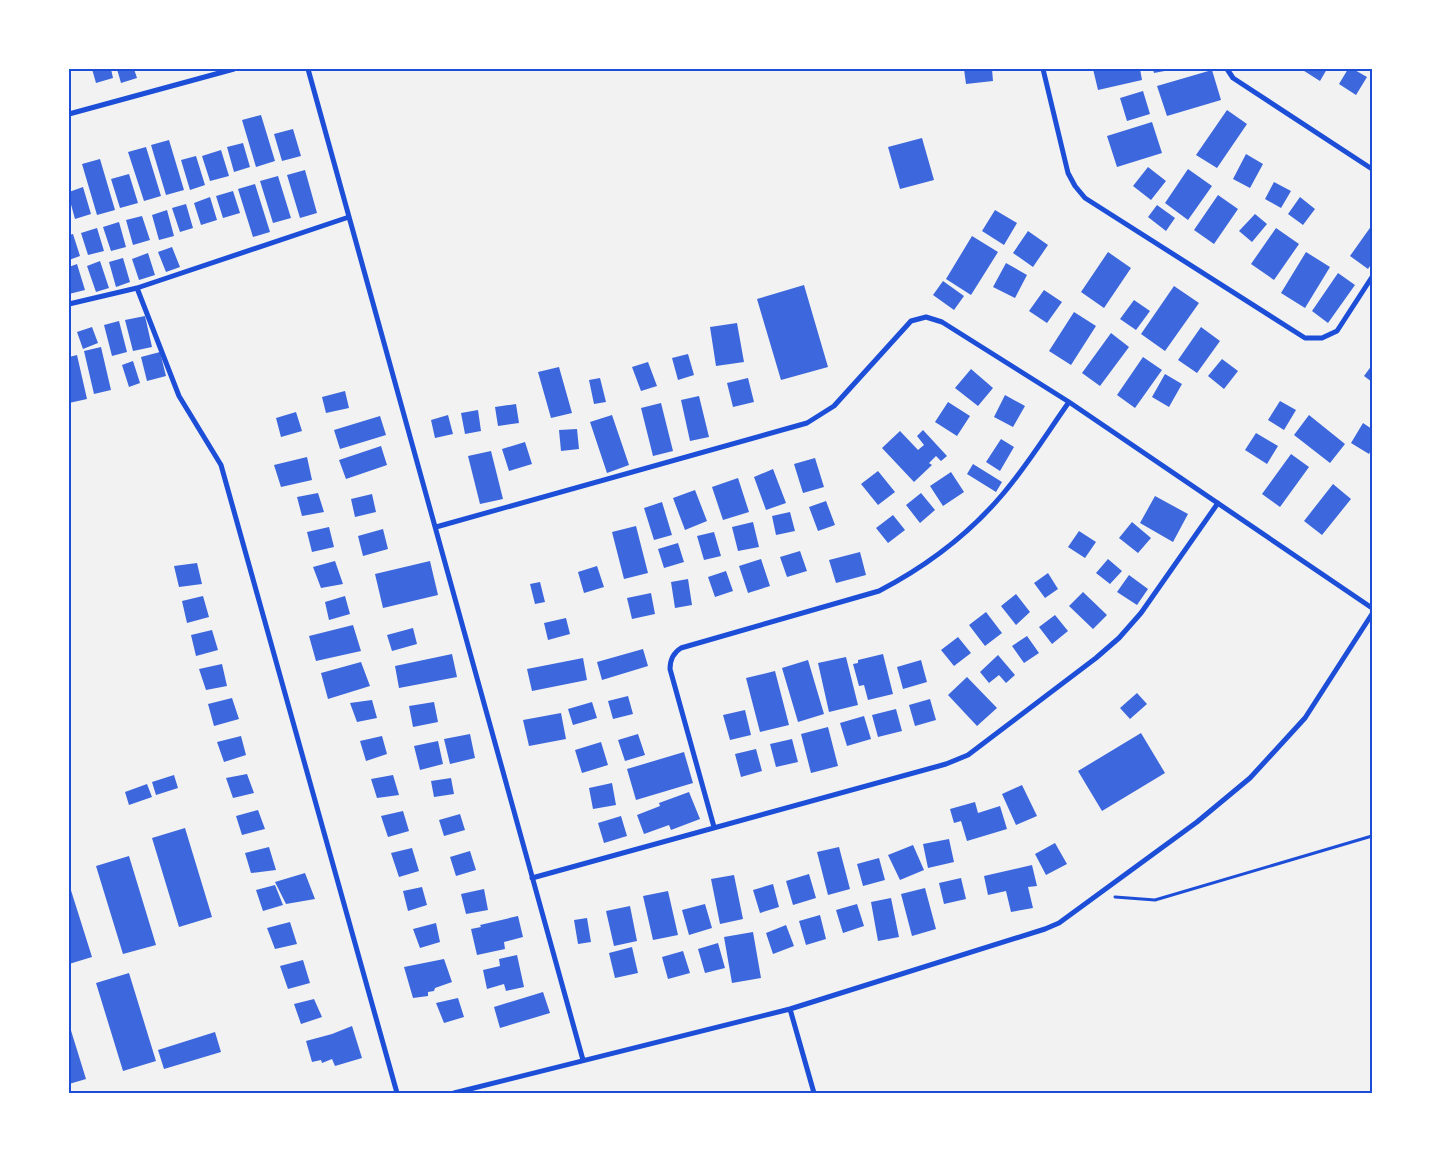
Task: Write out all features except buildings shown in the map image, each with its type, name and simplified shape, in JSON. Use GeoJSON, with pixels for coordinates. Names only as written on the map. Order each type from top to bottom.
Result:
{"type":"FeatureCollection","features":[{"type":"Feature","properties":{"kind":"street"},"geometry":{"type":"LineString","coordinates":[[69,114],[234,69]]}},
{"type":"Feature","properties":{"kind":"street"},"geometry":{"type":"LineString","coordinates":[[308,69],[582,1060]]}},
{"type":"Feature","properties":{"kind":"street"},"geometry":{"type":"LineString","coordinates":[[1042,69],[1068,174],[1075,186],[1086,198],[1305,338],[1322,338],[1337,330],[1372,277]]}},
{"type":"Feature","properties":{"kind":"street"},"geometry":{"type":"LineString","coordinates":[[1227,69],[1232,78],[1372,169]]}},
{"type":"Feature","properties":{"kind":"street"},"geometry":{"type":"LineString","coordinates":[[69,304],[137,288],[348,217]]}},
{"type":"Feature","properties":{"kind":"street"},"geometry":{"type":"LineString","coordinates":[[137,288],[179,396],[221,466],[397,1093]]}},
{"type":"Feature","properties":{"kind":"street"},"geometry":{"type":"LineString","coordinates":[[436,527],[807,423],[834,406],[911,321],[926,317],[942,322],[1069,402],[1372,608]]}},
{"type":"Feature","properties":{"kind":"street"},"geometry":{"type":"LineString","coordinates":[[714,827],[670,669],[670,662],[677,651],[681,648],[879,591],[902,579],[970,529],[1002,496],[1069,402]]}},
{"type":"Feature","properties":{"kind":"street"},"geometry":{"type":"LineString","coordinates":[[532,878],[946,764],[968,755],[1096,658],[1119,638],[1141,612],[1218,503]]}},
{"type":"Feature","properties":{"kind":"street"},"geometry":{"type":"LineString","coordinates":[[454,1093],[790,1009],[1045,929],[1071,915],[1197,822],[1256,772],[1305,718],[1372,614]]}},
{"type":"Feature","properties":{"kind":"street"},"geometry":{"type":"LineString","coordinates":[[790,1009],[814,1093]]}},
{"type":"Feature","properties":{"kind":"path"},"geometry":{"type":"LineString","coordinates":[[1097,895],[1155,900],[1372,836]]}}]}
